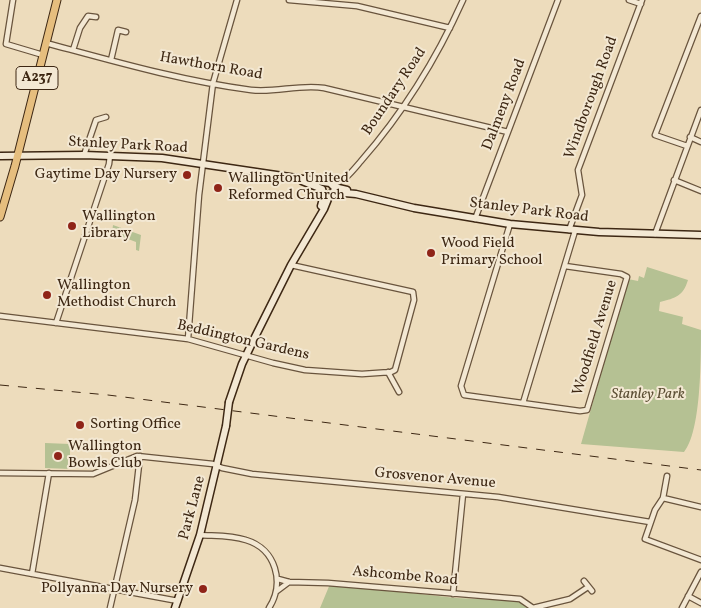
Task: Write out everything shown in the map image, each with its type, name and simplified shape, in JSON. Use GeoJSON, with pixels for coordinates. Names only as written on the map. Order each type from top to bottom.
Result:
{"type":"FeatureCollection","features":[{"type":"Feature","properties":{"kind":"main road","name":"A237"},"geometry":{"type":"LineString","coordinates":[[0,217],[18,156],[57,0]]}},
{"type":"Feature","properties":{"kind":"main road","name":"Stanley Park Road"},"geometry":{"type":"LineString","coordinates":[[0,156],[110,155],[162,158],[296,179],[329,189],[475,219],[572,230],[701,235]]}},
{"type":"Feature","properties":{"kind":"main road"},"geometry":{"type":"LineString","coordinates":[[246,356],[290,265],[324,209],[329,189]]}},
{"type":"Feature","properties":{"kind":"main road","name":"Park Lane"},"geometry":{"type":"LineString","coordinates":[[176,608],[200,535],[226,426],[229,402],[246,356]]}},
{"type":"Feature","properties":{"kind":"street"},"geometry":{"type":"LineString","coordinates":[[13,0],[6,44],[43,55]]}},
{"type":"Feature","properties":{"kind":"street"},"geometry":{"type":"LineString","coordinates":[[188,339],[203,163],[213,83],[237,0]]}},
{"type":"Feature","properties":{"kind":"street"},"geometry":{"type":"LineString","coordinates":[[289,0],[357,6],[450,28]]}},
{"type":"Feature","properties":{"kind":"street","name":"Boundary Road"},"geometry":{"type":"LineString","coordinates":[[329,189],[344,178],[376,144],[403,108],[450,28],[463,0]]}},
{"type":"Feature","properties":{"kind":"street","name":"Dalmeny Road"},"geometry":{"type":"LineString","coordinates":[[475,219],[558,0]]}},
{"type":"Feature","properties":{"kind":"street"},"geometry":{"type":"LineString","coordinates":[[629,0],[641,2]]}},
{"type":"Feature","properties":{"kind":"street","name":"Windborough Road"},"geometry":{"type":"LineString","coordinates":[[523,403],[565,266],[572,230],[582,195],[578,170],[641,2]]}},
{"type":"Feature","properties":{"kind":"street"},"geometry":{"type":"LineString","coordinates":[[73,50],[82,23],[88,16],[96,17]]}},
{"type":"Feature","properties":{"kind":"street"},"geometry":{"type":"LineString","coordinates":[[687,146],[655,135],[701,16]]}},
{"type":"Feature","properties":{"kind":"street"},"geometry":{"type":"LineString","coordinates":[[111,60],[118,30],[126,32]]}},
{"type":"Feature","properties":{"kind":"street","name":"Hawthorn Road"},"geometry":{"type":"LineString","coordinates":[[46,43],[213,83],[263,91],[316,87],[508,132]]}},
{"type":"Feature","properties":{"kind":"street"},"geometry":{"type":"LineString","coordinates":[[654,234],[701,110]]}},
{"type":"Feature","properties":{"kind":"street"},"geometry":{"type":"LineString","coordinates":[[84,155],[97,118],[106,117]]}},
{"type":"Feature","properties":{"kind":"street"},"geometry":{"type":"LineString","coordinates":[[690,138],[701,142]]}},
{"type":"Feature","properties":{"kind":"street"},"geometry":{"type":"LineString","coordinates":[[56,323],[109,164],[110,155]]}},
{"type":"Feature","properties":{"kind":"street"},"geometry":{"type":"LineString","coordinates":[[674,180],[701,191]]}},
{"type":"Feature","properties":{"kind":"street"},"geometry":{"type":"LineString","coordinates":[[510,224],[461,386],[461,392],[470,396],[523,403]]}},
{"type":"Feature","properties":{"kind":"street"},"geometry":{"type":"LineString","coordinates":[[290,265],[413,292],[414,300],[396,367],[393,371],[388,372],[398,392]]}},
{"type":"Feature","properties":{"kind":"street","name":"Woodfield Avenue"},"geometry":{"type":"LineString","coordinates":[[523,403],[580,411],[587,410],[627,284],[627,277],[621,274],[565,266]]}},
{"type":"Feature","properties":{"kind":"street","name":"Beddington Gardens"},"geometry":{"type":"LineString","coordinates":[[0,316],[188,339],[284,366],[316,371],[362,374],[388,372]]}},
{"type":"Feature","properties":{"kind":"street"},"geometry":{"type":"LineString","coordinates":[[0,473],[94,474],[126,459],[140,456],[134,500],[110,608]]}},
{"type":"Feature","properties":{"kind":"street","name":"Grosvenor Avenue"},"geometry":{"type":"LineString","coordinates":[[140,456],[193,461],[252,474],[463,494],[650,522]]}},
{"type":"Feature","properties":{"kind":"street"},"geometry":{"type":"LineString","coordinates":[[32,574],[49,473]]}},
{"type":"Feature","properties":{"kind":"street"},"geometry":{"type":"LineString","coordinates":[[667,476],[663,498],[650,522],[645,539],[701,560]]}},
{"type":"Feature","properties":{"kind":"street"},"geometry":{"type":"LineString","coordinates":[[453,594],[463,494]]}},
{"type":"Feature","properties":{"kind":"street"},"geometry":{"type":"LineString","coordinates":[[663,498],[701,507]]}},
{"type":"Feature","properties":{"kind":"street"},"geometry":{"type":"LineString","coordinates":[[200,535],[238,538],[257,544],[273,561],[278,579],[277,591],[269,608]]}},
{"type":"Feature","properties":{"kind":"street"},"geometry":{"type":"LineString","coordinates":[[0,568],[178,601]]}},
{"type":"Feature","properties":{"kind":"street"},"geometry":{"type":"LineString","coordinates":[[682,608],[701,572]]}},
{"type":"Feature","properties":{"kind":"street","name":"Ashcombe Road"},"geometry":{"type":"LineString","coordinates":[[278,579],[289,582],[520,599],[534,608]]}},
{"type":"Feature","properties":{"kind":"street"},"geometry":{"type":"LineString","coordinates":[[584,581],[592,591]]}},
{"type":"Feature","properties":{"kind":"street"},"geometry":{"type":"LineString","coordinates":[[277,591],[289,582]]}},
{"type":"Feature","properties":{"kind":"street"},"geometry":{"type":"LineString","coordinates":[[534,608],[570,599],[588,586]]}},
{"type":"Feature","properties":{"kind":"street"},"geometry":{"type":"LineString","coordinates":[[688,596],[701,603]]}},
{"type":"Feature","properties":{"kind":"green space"},"geometry":{"type":"Polygon","coordinates":[[[113,225],[141,235],[139,251],[136,250],[136,242],[112,233],[113,225]]]}},
{"type":"Feature","properties":{"kind":"green space","name":"Stanley Park"},"geometry":{"type":"Polygon","coordinates":[[[647,267],[688,280],[684,290],[678,296],[660,302],[659,311],[683,317],[682,324],[701,330],[699,395],[690,442],[684,452],[581,444],[628,279],[638,281],[639,276],[644,278],[647,267]]]}},
{"type":"Feature","properties":{"kind":"green space","name":"Wallington Bowls Club"},"geometry":{"type":"Polygon","coordinates":[[[45,443],[70,444],[70,469],[45,468],[45,443]]]}},
{"type":"Feature","properties":{"kind":"green space"},"geometry":{"type":"Polygon","coordinates":[[[330,584],[456,598],[521,601],[528,608],[320,608],[330,584]]]}},
{"type":"Feature","properties":{"kind":"railway"},"geometry":{"type":"LineString","coordinates":[[0,385],[108,395],[701,470]]}},
{"type":"Feature","properties":{"kind":"place","name":"Gaytime Day Nursery"},"geometry":{"type":"Point","coordinates":[187,175]}},
{"type":"Feature","properties":{"kind":"place","name":"Wallington United Reformed Church"},"geometry":{"type":"Point","coordinates":[218,188]}},
{"type":"Feature","properties":{"kind":"place","name":"Wallington Library"},"geometry":{"type":"Point","coordinates":[72,226]}},
{"type":"Feature","properties":{"kind":"place","name":"Wood Field Primary School"},"geometry":{"type":"Point","coordinates":[431,253]}},
{"type":"Feature","properties":{"kind":"place","name":"Wallington Methodist Church"},"geometry":{"type":"Point","coordinates":[47,295]}},
{"type":"Feature","properties":{"kind":"place","name":"Sorting Office"},"geometry":{"type":"Point","coordinates":[80,425]}},
{"type":"Feature","properties":{"kind":"place","name":"Wallington Bowls Club"},"geometry":{"type":"Point","coordinates":[58,456]}},
{"type":"Feature","properties":{"kind":"place","name":"Pollyanna Day Nursery"},"geometry":{"type":"Point","coordinates":[203,589]}}]}
